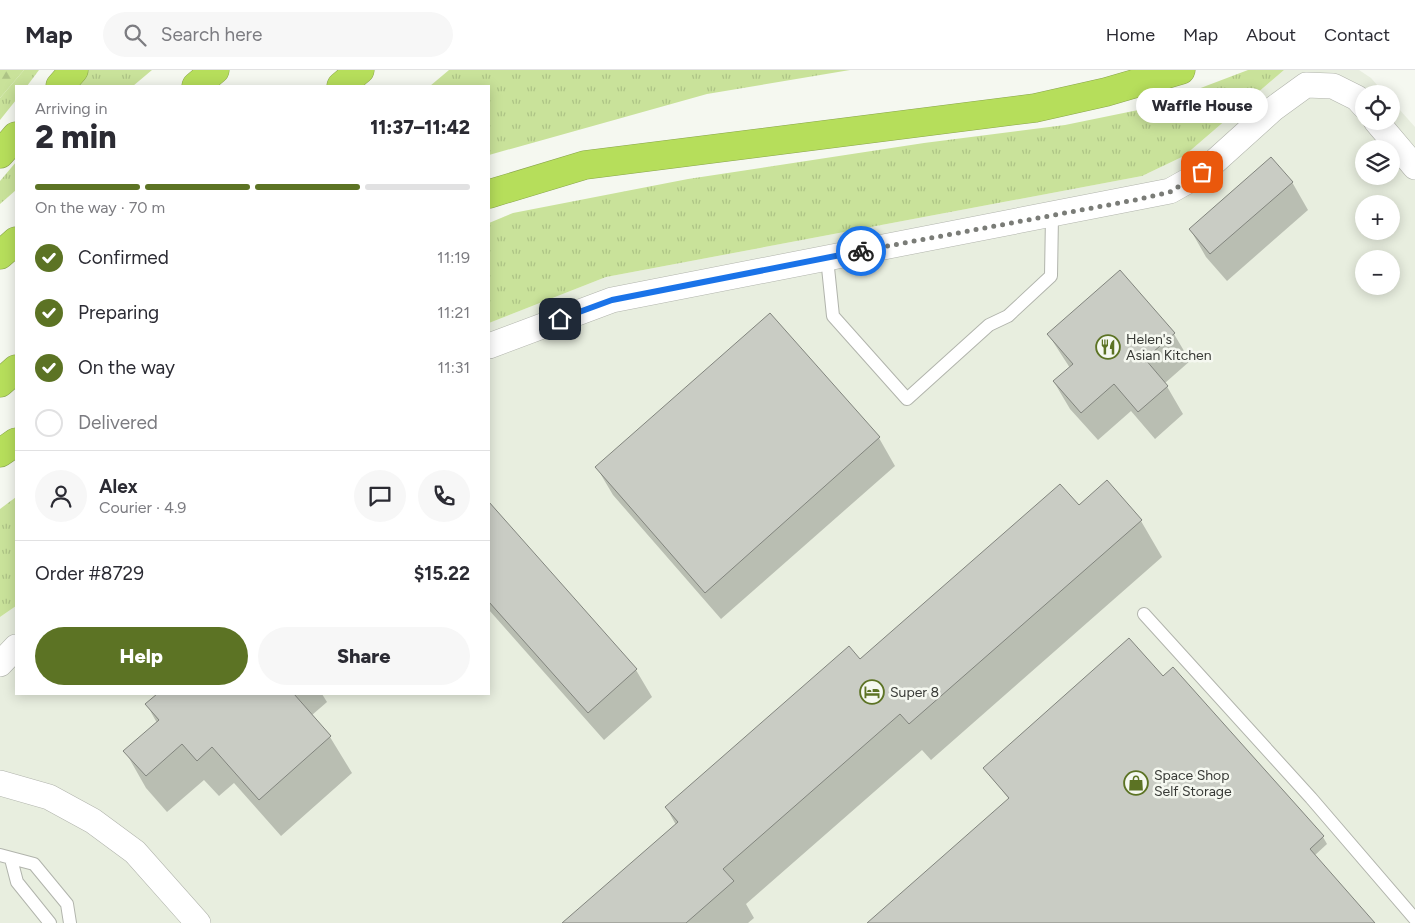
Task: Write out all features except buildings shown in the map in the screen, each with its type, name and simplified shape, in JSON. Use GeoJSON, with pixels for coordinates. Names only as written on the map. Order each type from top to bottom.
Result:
{"type":"FeatureCollection","features":[{"type":"Feature","properties":{"kind":"highway"},"geometry":{"type":"LineString","coordinates":[[61,85],[74,70]]}},
{"type":"Feature","properties":{"kind":"highway"},"geometry":{"type":"LineString","coordinates":[[197,85],[215,70]]}},
{"type":"Feature","properties":{"kind":"highway"},"geometry":{"type":"LineString","coordinates":[[342,85],[360,70]]}},
{"type":"Feature","properties":{"kind":"highway"},"geometry":{"type":"LineString","coordinates":[[490,194],[585,165],[1035,108],[1106,92],[1181,70]]}},
{"type":"Feature","properties":{"kind":"highway"},"geometry":{"type":"LineString","coordinates":[[0,154],[15,137]]}},
{"type":"Feature","properties":{"kind":"highway"},"geometry":{"type":"LineString","coordinates":[[0,255],[15,242]]}},
{"type":"Feature","properties":{"kind":"highway"},"geometry":{"type":"LineString","coordinates":[[0,383],[15,370]]}},
{"type":"Feature","properties":{"kind":"highway"},"geometry":{"type":"LineString","coordinates":[[0,453],[15,443]]}},
{"type":"Feature","properties":{"kind":"street"},"geometry":{"type":"LineString","coordinates":[[490,346],[612,300],[1170,192],[1202,172],[1273,109],[1306,85],[1333,86],[1355,97]]}},
{"type":"Feature","properties":{"kind":"street"},"geometry":{"type":"LineString","coordinates":[[1384,130],[1415,167]]}},
{"type":"Feature","properties":{"kind":"street"},"geometry":{"type":"LineString","coordinates":[[0,664],[15,648]]}},
{"type":"Feature","properties":{"kind":"street"},"geometry":{"type":"LineString","coordinates":[[0,783],[49,797],[93,821],[135,852],[198,923]]}},
{"type":"Feature","properties":{"kind":"lane"},"geometry":{"type":"LineString","coordinates":[[827,258],[833,316],[907,399],[989,325],[1008,316],[1051,276],[1052,216]]}},
{"type":"Feature","properties":{"kind":"lane"},"geometry":{"type":"LineString","coordinates":[[1144,614],[1311,798],[1415,919]]}},
{"type":"Feature","properties":{"kind":"lane"},"geometry":{"type":"LineString","coordinates":[[6,857],[17,882],[50,923]]}},
{"type":"Feature","properties":{"kind":"lane"},"geometry":{"type":"LineString","coordinates":[[6,857],[34,864],[67,904],[70,923]]}},
{"type":"Feature","properties":{"kind":"shaded area"},"geometry":{"type":"Polygon","coordinates":[[[1284,70],[1359,70],[1371,78],[1377,85],[1355,85],[1355,130],[1400,130],[1400,110],[1415,127],[1415,923],[0,923],[0,617],[15,607],[15,695],[490,695],[490,323],[606,277],[1142,176],[1184,156],[1284,70]]]}},
{"type":"Feature","properties":{"kind":"green space"},"geometry":{"type":"Polygon","coordinates":[[[0,70],[24,70],[0,98],[0,70]]]}},
{"type":"Feature","properties":{"kind":"green space"},"geometry":{"type":"Polygon","coordinates":[[[24,70],[39,70],[28,85],[15,85],[15,101],[0,120],[0,98],[24,70]]]}},
{"type":"Feature","properties":{"kind":"green space"},"geometry":{"type":"Polygon","coordinates":[[[88,70],[152,70],[134,85],[77,85],[88,70]]]}},
{"type":"Feature","properties":{"kind":"green space"},"geometry":{"type":"Polygon","coordinates":[[[449,70],[850,70],[707,94],[490,155],[490,85],[431,85],[449,70]]]}},
{"type":"Feature","properties":{"kind":"green space"},"geometry":{"type":"Polygon","coordinates":[[[1248,70],[1284,70],[1184,156],[1142,176],[606,277],[490,323],[490,223],[513,213],[688,179],[924,143],[1065,125],[1148,108],[1248,70]]]}},
{"type":"Feature","properties":{"kind":"green space"},"geometry":{"type":"Polygon","coordinates":[[[15,163],[15,191],[0,204],[0,181],[15,163]]]}},
{"type":"Feature","properties":{"kind":"green space"},"geometry":{"type":"Polygon","coordinates":[[[15,498],[15,607],[0,617],[0,509],[15,498]]]}},
{"type":"Feature","properties":{"kind":"way so far"},"geometry":{"type":"LineString","coordinates":[[861,251],[1170,192],[1202,172]]}},
{"type":"Feature","properties":{"kind":"place","name":"Waffle House"},"geometry":{"type":"Point","coordinates":[1202,172]}},
{"type":"Feature","properties":{"kind":"place","name":"Helen's Asian Kitchen"},"geometry":{"type":"Point","coordinates":[1108,347]}},
{"type":"Feature","properties":{"kind":"place","name":"Super 8"},"geometry":{"type":"Point","coordinates":[872,692]}},
{"type":"Feature","properties":{"kind":"place","name":"Space Shop Self Storage"},"geometry":{"type":"Point","coordinates":[1136,783]}},
{"type":"Feature","properties":{"kind":"route"},"geometry":{"type":"LineString","coordinates":[[560,319],[612,300],[861,251]]}}]}
